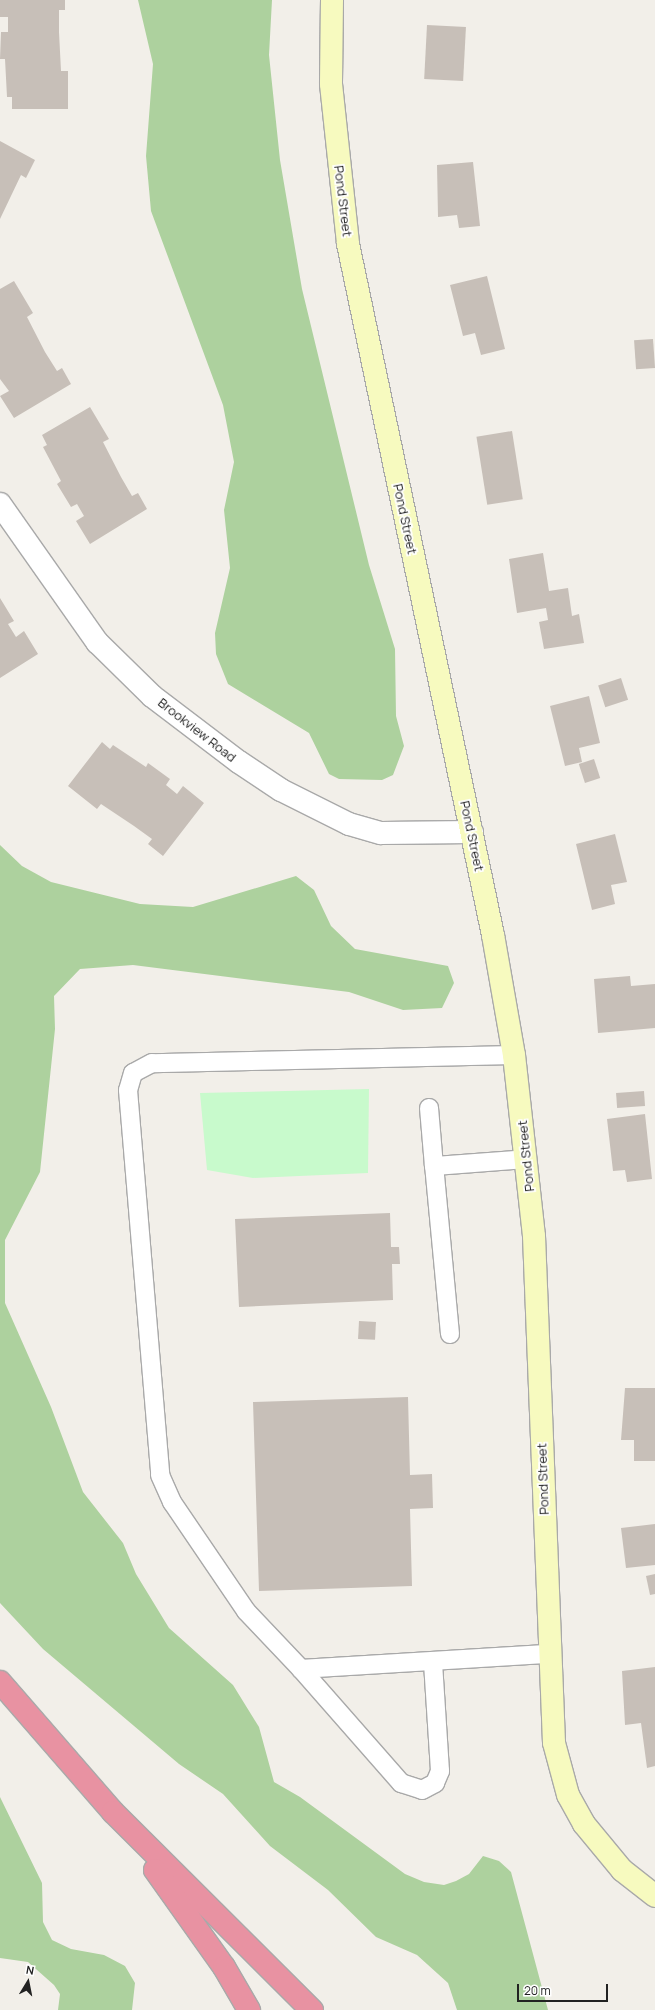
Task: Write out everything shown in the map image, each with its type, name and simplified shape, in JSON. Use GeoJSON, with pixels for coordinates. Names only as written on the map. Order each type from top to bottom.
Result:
{"type":"FeatureCollection","features":[{"type":"Feature","properties":{"kind":"highway"},"geometry":{"type":"LineString","coordinates":[[0,1682],[113,1812],[312,2010]]}},
{"type":"Feature","properties":{"kind":"highway"},"geometry":{"type":"LineString","coordinates":[[113,1812],[224,1967],[249,2010]]}},
{"type":"Feature","properties":{"kind":"main road","name":"Pond Street"},"geometry":{"type":"LineString","coordinates":[[332,0],[331,84],[348,244],[472,832],[514,1055],[527,1159],[536,1291],[550,1681],[554,1743],[568,1795],[584,1824],[608,1855],[655,1896]]}},
{"type":"Feature","properties":{"kind":"street","name":"Brookview Road"},"geometry":{"type":"LineString","coordinates":[[0,504],[97,642],[152,696],[239,762],[282,790],[349,824],[381,833],[472,832]]}},
{"type":"Feature","properties":{"kind":"lane"},"geometry":{"type":"LineString","coordinates":[[433,1662],[440,1771],[434,1783],[422,1790],[401,1783],[301,1669],[246,1611],[172,1502],[160,1474],[128,1081],[139,1067],[152,1063],[514,1055]]}},
{"type":"Feature","properties":{"kind":"lane"},"geometry":{"type":"LineString","coordinates":[[428,1108],[450,1334]]}},
{"type":"Feature","properties":{"kind":"lane"},"geometry":{"type":"LineString","coordinates":[[434,1166],[527,1159]]}},
{"type":"Feature","properties":{"kind":"lane"},"geometry":{"type":"LineString","coordinates":[[301,1669],[549,1654]]}},
{"type":"Feature","properties":{"kind":"green space"},"geometry":{"type":"Polygon","coordinates":[[[138,0],[272,0],[269,55],[280,160],[302,289],[369,565],[395,649],[396,716],[404,746],[393,775],[382,780],[339,779],[329,774],[309,733],[228,684],[216,654],[215,633],[230,568],[224,510],[234,462],[223,405],[151,211],[146,156],[153,64],[138,0]]]}},
{"type":"Feature","properties":{"kind":"green space"},"geometry":{"type":"Polygon","coordinates":[[[0,845],[22,866],[51,882],[140,904],[193,907],[296,876],[314,890],[331,926],[355,949],[448,966],[454,983],[442,1008],[403,1010],[349,992],[133,965],[80,969],[54,996],[55,1029],[40,1172],[5,1240],[5,1303],[51,1407],[83,1492],[123,1543],[136,1574],[169,1628],[233,1685],[259,1727],[274,1782],[300,1797],[405,1874],[424,1882],[444,1885],[456,1881],[469,1874],[483,1856],[499,1861],[511,1872],[548,2010],[457,2010],[448,1983],[417,1955],[376,1937],[328,1890],[270,1846],[223,1794],[179,1764],[43,1649],[0,1603],[0,845]]]}},
{"type":"Feature","properties":{"kind":"green space"},"geometry":{"type":"Polygon","coordinates":[[[369,1089],[368,1173],[253,1178],[207,1170],[200,1093],[369,1089]]]}},
{"type":"Feature","properties":{"kind":"green space"},"geometry":{"type":"Polygon","coordinates":[[[0,1797],[42,1883],[43,1922],[52,1940],[71,1949],[104,1955],[125,1966],[135,1983],[132,2010],[58,2010],[60,1994],[54,1985],[28,1962],[0,1958],[0,1797]]]}},
{"type":"Feature","properties":{"kind":"building"},"geometry":{"type":"Polygon","coordinates":[[[0,0],[65,0],[65,10],[59,10],[59,32],[61,71],[68,71],[68,109],[12,109],[12,97],[7,97],[5,59],[0,59],[1,32],[8,32],[8,17],[0,17],[0,0]]]}},
{"type":"Feature","properties":{"kind":"building"},"geometry":{"type":"Polygon","coordinates":[[[427,25],[466,27],[463,81],[424,79],[427,25]]]}},
{"type":"Feature","properties":{"kind":"building"},"geometry":{"type":"Polygon","coordinates":[[[0,141],[35,160],[26,178],[21,175],[0,219],[0,141]]]}},
{"type":"Feature","properties":{"kind":"building"},"geometry":{"type":"Polygon","coordinates":[[[473,162],[480,226],[459,228],[457,215],[438,217],[437,165],[473,162]]]}},
{"type":"Feature","properties":{"kind":"building"},"geometry":{"type":"Polygon","coordinates":[[[487,276],[505,349],[481,355],[475,333],[463,336],[450,285],[487,276]]]}},
{"type":"Feature","properties":{"kind":"building"},"geometry":{"type":"Polygon","coordinates":[[[14,281],[33,313],[27,317],[45,352],[57,371],[62,368],[71,384],[14,418],[0,396],[9,391],[0,379],[0,289],[14,281]]]}},
{"type":"Feature","properties":{"kind":"building"},"geometry":{"type":"Polygon","coordinates":[[[653,339],[655,368],[636,369],[634,340],[653,339]]]}},
{"type":"Feature","properties":{"kind":"building"},"geometry":{"type":"Polygon","coordinates":[[[90,407],[109,439],[103,442],[121,477],[132,496],[138,493],[147,509],[90,544],[76,521],[84,516],[77,504],[71,507],[57,484],[61,481],[43,447],[47,445],[42,435],[90,407]]]}},
{"type":"Feature","properties":{"kind":"building"},"geometry":{"type":"Polygon","coordinates":[[[512,431],[523,499],[487,505],[476,437],[512,431]]]}},
{"type":"Feature","properties":{"kind":"building"},"geometry":{"type":"Polygon","coordinates":[[[543,553],[549,591],[568,588],[572,616],[579,614],[584,643],[544,649],[539,622],[548,620],[546,608],[517,613],[509,559],[543,553]]]}},
{"type":"Feature","properties":{"kind":"building"},"geometry":{"type":"Polygon","coordinates":[[[0,598],[14,621],[8,624],[16,637],[24,631],[38,654],[0,678],[0,598]]]}},
{"type":"Feature","properties":{"kind":"building"},"geometry":{"type":"Polygon","coordinates":[[[621,678],[628,700],[605,707],[598,685],[621,678]]]}},
{"type":"Feature","properties":{"kind":"building"},"geometry":{"type":"Polygon","coordinates":[[[589,696],[600,743],[579,748],[582,762],[565,766],[550,706],[589,696]]]}},
{"type":"Feature","properties":{"kind":"building"},"geometry":{"type":"Polygon","coordinates":[[[102,742],[110,749],[113,745],[146,767],[148,763],[170,779],[166,785],[177,794],[183,786],[204,803],[163,856],[148,844],[152,839],[101,804],[97,809],[68,786],[102,742]]]}},
{"type":"Feature","properties":{"kind":"building"},"geometry":{"type":"Polygon","coordinates":[[[594,759],[600,778],[585,783],[579,764],[594,759]]]}},
{"type":"Feature","properties":{"kind":"building"},"geometry":{"type":"Polygon","coordinates":[[[615,834],[627,882],[611,885],[615,904],[592,910],[576,844],[615,834]]]}},
{"type":"Feature","properties":{"kind":"building"},"geometry":{"type":"Polygon","coordinates":[[[630,976],[631,986],[655,984],[655,1028],[598,1033],[594,979],[630,976]]]}},
{"type":"Feature","properties":{"kind":"building"},"geometry":{"type":"Polygon","coordinates":[[[644,1091],[645,1106],[617,1108],[616,1093],[644,1091]]]}},
{"type":"Feature","properties":{"kind":"building"},"geometry":{"type":"Polygon","coordinates":[[[645,1114],[652,1179],[627,1182],[625,1170],[613,1171],[607,1119],[645,1114]]]}},
{"type":"Feature","properties":{"kind":"building"},"geometry":{"type":"Polygon","coordinates":[[[390,1213],[391,1247],[399,1247],[400,1264],[392,1264],[393,1300],[239,1307],[235,1219],[390,1213]]]}},
{"type":"Feature","properties":{"kind":"building"},"geometry":{"type":"Polygon","coordinates":[[[359,1321],[376,1322],[375,1340],[358,1339],[359,1321]]]}},
{"type":"Feature","properties":{"kind":"building"},"geometry":{"type":"Polygon","coordinates":[[[625,1388],[655,1388],[655,1461],[634,1461],[634,1440],[621,1440],[625,1388]]]}},
{"type":"Feature","properties":{"kind":"building"},"geometry":{"type":"Polygon","coordinates":[[[408,1397],[410,1475],[432,1474],[433,1508],[410,1509],[412,1586],[259,1591],[253,1402],[408,1397]]]}},
{"type":"Feature","properties":{"kind":"building"},"geometry":{"type":"Polygon","coordinates":[[[655,1524],[655,1565],[626,1568],[621,1528],[655,1524]]]}},
{"type":"Feature","properties":{"kind":"building"},"geometry":{"type":"Polygon","coordinates":[[[655,1574],[655,1594],[650,1595],[646,1576],[655,1574]]]}},
{"type":"Feature","properties":{"kind":"building"},"geometry":{"type":"Polygon","coordinates":[[[655,1667],[655,1766],[647,1768],[641,1723],[625,1725],[622,1671],[655,1667]]]}}]}
